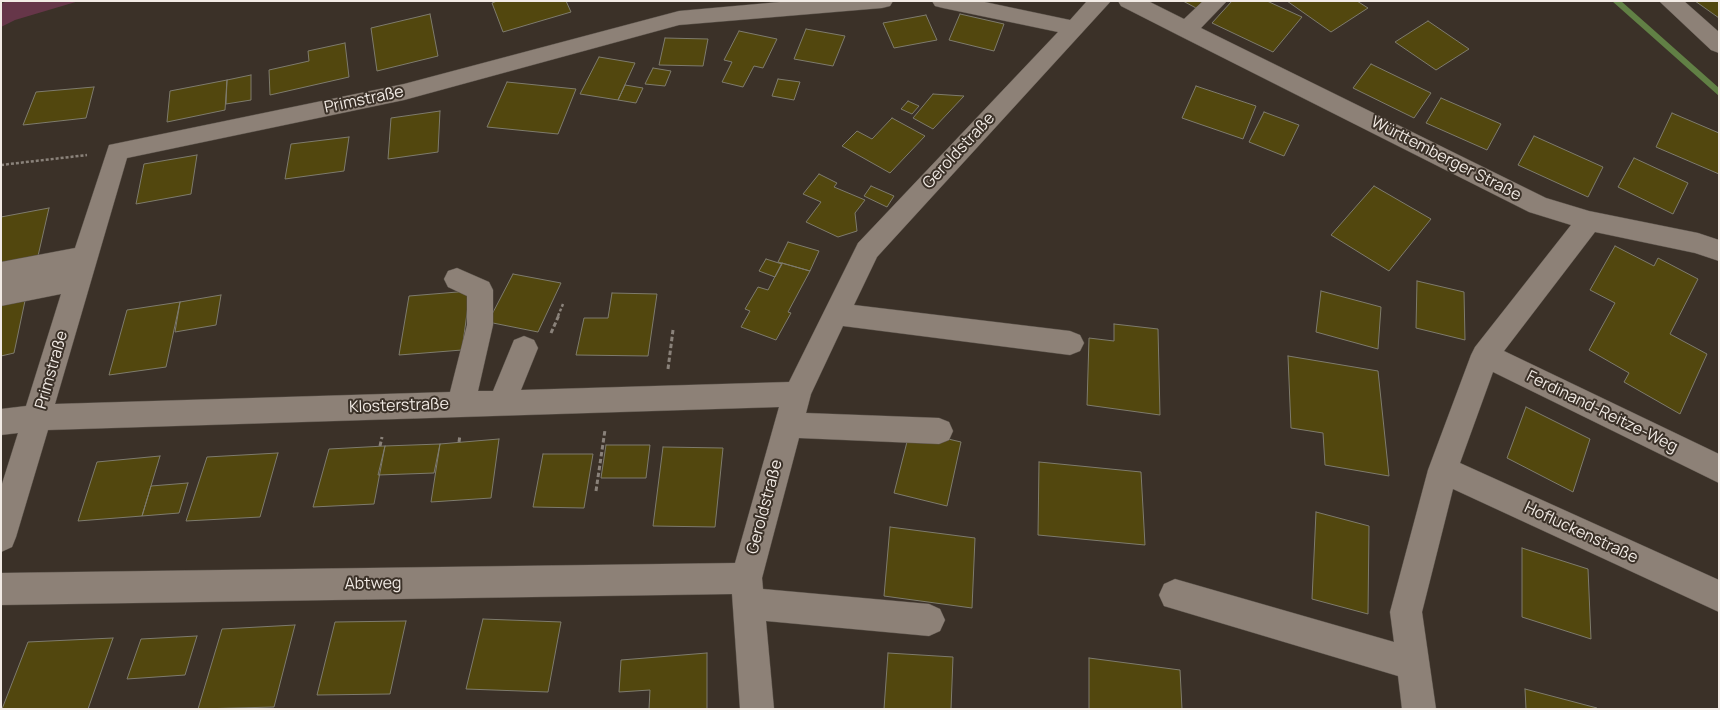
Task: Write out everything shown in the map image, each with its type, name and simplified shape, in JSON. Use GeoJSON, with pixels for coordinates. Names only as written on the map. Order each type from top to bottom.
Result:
{"type":"FeatureCollection","features":[{"type":"Feature","properties":{"kind":"street","name":"Primstraße"},"geometry":{"type":"LineString","coordinates":[[1,537],[117,151],[404,92],[679,18],[882,1]]}},
{"type":"Feature","properties":{"kind":"street"},"geometry":{"type":"LineString","coordinates":[[943,1],[1073,28]]}},
{"type":"Feature","properties":{"kind":"street","name":"Geroldstraße"},"geometry":{"type":"LineString","coordinates":[[757,709],[747,591],[796,394],[867,250],[1100,1]]}},
{"type":"Feature","properties":{"kind":"street","name":"Württemberger Straße"},"geometry":{"type":"LineString","coordinates":[[1129,1],[1538,205],[1589,221],[1698,243],[1719,251]]}},
{"type":"Feature","properties":{"kind":"street"},"geometry":{"type":"LineString","coordinates":[[1186,30],[1216,1]]}},
{"type":"Feature","properties":{"kind":"street"},"geometry":{"type":"LineString","coordinates":[[1670,1],[1719,45]]}},
{"type":"Feature","properties":{"kind":"street"},"geometry":{"type":"LineString","coordinates":[[1419,709],[1406,612],[1443,470],[1486,355],[1589,221]]}},
{"type":"Feature","properties":{"kind":"street"},"geometry":{"type":"LineString","coordinates":[[1,273],[82,269]]}},
{"type":"Feature","properties":{"kind":"street"},"geometry":{"type":"LineString","coordinates":[[1,295],[82,269]]}},
{"type":"Feature","properties":{"kind":"street"},"geometry":{"type":"LineString","coordinates":[[457,279],[480,290],[480,324],[461,404]]}},
{"type":"Feature","properties":{"kind":"street"},"geometry":{"type":"LineString","coordinates":[[836,314],[1070,343]]}},
{"type":"Feature","properties":{"kind":"street"},"geometry":{"type":"LineString","coordinates":[[502,403],[524,348]]}},
{"type":"Feature","properties":{"kind":"street","name":"Ferdinand-Reitze-Weg"},"geometry":{"type":"LineString","coordinates":[[1486,355],[1719,469]]}},
{"type":"Feature","properties":{"kind":"street","name":"Klosterstraße"},"geometry":{"type":"LineString","coordinates":[[1,422],[38,417],[796,394]]}},
{"type":"Feature","properties":{"kind":"street"},"geometry":{"type":"LineString","coordinates":[[788,425],[939,431]]}},
{"type":"Feature","properties":{"kind":"street","name":"Hofluckenstraße"},"geometry":{"type":"LineString","coordinates":[[1443,470],[1719,596]]}},
{"type":"Feature","properties":{"kind":"street","name":"Abtweg"},"geometry":{"type":"LineString","coordinates":[[1,589],[747,591],[929,620]]}},
{"type":"Feature","properties":{"kind":"street"},"geometry":{"type":"LineString","coordinates":[[1176,594],[1413,664]]}},
{"type":"Feature","properties":{"kind":"path"},"geometry":{"type":"LineString","coordinates":[[1,165],[117,151]]}},
{"type":"Feature","properties":{"kind":"path"},"geometry":{"type":"LineString","coordinates":[[665,398],[672,330]]}},
{"type":"Feature","properties":{"kind":"path"},"geometry":{"type":"LineString","coordinates":[[596,491],[610,400]]}},
{"type":"Feature","properties":{"kind":"shaded area"},"geometry":{"type":"Polygon","coordinates":[[[7,1],[79,1],[15,20],[1,27],[1,4],[7,1]]]}},
{"type":"Feature","properties":{"kind":"building"},"geometry":{"type":"Polygon","coordinates":[[[497,1],[566,1],[571,12],[503,32],[492,3],[497,1]]]}},
{"type":"Feature","properties":{"kind":"building"},"geometry":{"type":"Polygon","coordinates":[[[1183,1],[1203,1],[1196,8],[1183,1]]]}},
{"type":"Feature","properties":{"kind":"building"},"geometry":{"type":"Polygon","coordinates":[[[1232,1],[1267,1],[1302,17],[1273,52],[1212,23],[1232,1]]]}},
{"type":"Feature","properties":{"kind":"building"},"geometry":{"type":"Polygon","coordinates":[[[1287,1],[1357,1],[1368,8],[1331,32],[1287,1]]]}},
{"type":"Feature","properties":{"kind":"building"},"geometry":{"type":"Polygon","coordinates":[[[1695,1],[1719,1],[1719,18],[1695,1]]]}},
{"type":"Feature","properties":{"kind":"building"},"geometry":{"type":"Polygon","coordinates":[[[430,14],[438,56],[377,71],[371,28],[430,14]]]}},
{"type":"Feature","properties":{"kind":"building"},"geometry":{"type":"Polygon","coordinates":[[[960,14],[1004,24],[994,51],[949,40],[960,14]]]}},
{"type":"Feature","properties":{"kind":"building"},"geometry":{"type":"Polygon","coordinates":[[[926,15],[937,40],[894,48],[883,23],[926,15]]]}},
{"type":"Feature","properties":{"kind":"building"},"geometry":{"type":"Polygon","coordinates":[[[1428,21],[1469,49],[1436,70],[1395,42],[1428,21]]]}},
{"type":"Feature","properties":{"kind":"building"},"geometry":{"type":"Polygon","coordinates":[[[806,29],[845,36],[833,66],[794,59],[806,29]]]}},
{"type":"Feature","properties":{"kind":"building"},"geometry":{"type":"Polygon","coordinates":[[[739,31],[777,39],[763,68],[754,66],[743,87],[722,82],[732,62],[724,60],[739,31]]]}},
{"type":"Feature","properties":{"kind":"building"},"geometry":{"type":"Polygon","coordinates":[[[665,38],[708,39],[703,66],[659,65],[665,38]]]}},
{"type":"Feature","properties":{"kind":"building"},"geometry":{"type":"Polygon","coordinates":[[[345,43],[349,77],[270,95],[269,70],[309,61],[308,51],[345,43]]]}},
{"type":"Feature","properties":{"kind":"building"},"geometry":{"type":"Polygon","coordinates":[[[599,57],[635,63],[618,100],[580,94],[599,57]]]}},
{"type":"Feature","properties":{"kind":"building"},"geometry":{"type":"Polygon","coordinates":[[[1371,64],[1431,93],[1414,118],[1353,88],[1371,64]]]}},
{"type":"Feature","properties":{"kind":"building"},"geometry":{"type":"Polygon","coordinates":[[[653,68],[671,71],[665,86],[645,84],[653,68]]]}},
{"type":"Feature","properties":{"kind":"building"},"geometry":{"type":"Polygon","coordinates":[[[251,75],[251,100],[226,104],[227,80],[251,75]]]}},
{"type":"Feature","properties":{"kind":"building"},"geometry":{"type":"Polygon","coordinates":[[[778,79],[800,82],[794,100],[772,96],[778,79]]]}},
{"type":"Feature","properties":{"kind":"building"},"geometry":{"type":"Polygon","coordinates":[[[227,80],[225,110],[167,122],[170,91],[227,80]]]}},
{"type":"Feature","properties":{"kind":"building"},"geometry":{"type":"Polygon","coordinates":[[[507,82],[576,89],[558,134],[487,127],[507,82]]]}},
{"type":"Feature","properties":{"kind":"building"},"geometry":{"type":"Polygon","coordinates":[[[625,85],[643,88],[636,103],[618,100],[625,85]]]}},
{"type":"Feature","properties":{"kind":"building"},"geometry":{"type":"Polygon","coordinates":[[[1196,86],[1256,106],[1243,139],[1182,118],[1196,86]]]}},
{"type":"Feature","properties":{"kind":"building"},"geometry":{"type":"Polygon","coordinates":[[[94,87],[86,118],[23,125],[36,92],[94,87]]]}},
{"type":"Feature","properties":{"kind":"building"},"geometry":{"type":"Polygon","coordinates":[[[933,94],[964,96],[933,129],[913,118],[933,94]]]}},
{"type":"Feature","properties":{"kind":"building"},"geometry":{"type":"Polygon","coordinates":[[[1441,98],[1501,124],[1487,150],[1426,123],[1441,98]]]}},
{"type":"Feature","properties":{"kind":"building"},"geometry":{"type":"Polygon","coordinates":[[[908,101],[919,106],[912,114],[901,109],[908,101]]]}},
{"type":"Feature","properties":{"kind":"building"},"geometry":{"type":"Polygon","coordinates":[[[440,111],[438,152],[388,159],[391,118],[440,111]]]}},
{"type":"Feature","properties":{"kind":"building"},"geometry":{"type":"Polygon","coordinates":[[[1264,112],[1299,125],[1284,156],[1249,142],[1264,112]]]}},
{"type":"Feature","properties":{"kind":"building"},"geometry":{"type":"Polygon","coordinates":[[[1672,113],[1719,133],[1719,174],[1656,147],[1672,113]]]}},
{"type":"Feature","properties":{"kind":"building"},"geometry":{"type":"Polygon","coordinates":[[[892,118],[925,136],[890,173],[842,146],[857,131],[872,139],[892,118]]]}},
{"type":"Feature","properties":{"kind":"building"},"geometry":{"type":"Polygon","coordinates":[[[1534,136],[1603,167],[1588,197],[1518,165],[1534,136]]]}},
{"type":"Feature","properties":{"kind":"building"},"geometry":{"type":"Polygon","coordinates":[[[349,137],[344,171],[285,179],[291,144],[349,137]]]}},
{"type":"Feature","properties":{"kind":"building"},"geometry":{"type":"Polygon","coordinates":[[[197,155],[191,194],[136,204],[144,164],[197,155]]]}},
{"type":"Feature","properties":{"kind":"building"},"geometry":{"type":"Polygon","coordinates":[[[1634,158],[1688,183],[1673,214],[1618,187],[1634,158]]]}},
{"type":"Feature","properties":{"kind":"building"},"geometry":{"type":"Polygon","coordinates":[[[819,174],[837,183],[834,187],[865,200],[855,213],[857,231],[838,237],[806,222],[821,202],[803,194],[819,174]]]}},
{"type":"Feature","properties":{"kind":"building"},"geometry":{"type":"Polygon","coordinates":[[[871,186],[894,196],[887,207],[864,196],[871,186]]]}},
{"type":"Feature","properties":{"kind":"building"},"geometry":{"type":"Polygon","coordinates":[[[1374,186],[1431,219],[1389,271],[1331,235],[1374,186]]]}},
{"type":"Feature","properties":{"kind":"building"},"geometry":{"type":"Polygon","coordinates":[[[49,208],[38,256],[1,263],[1,217],[49,208]]]}},
{"type":"Feature","properties":{"kind":"building"},"geometry":{"type":"Polygon","coordinates":[[[788,242],[819,251],[810,271],[778,262],[788,242]]]}},
{"type":"Feature","properties":{"kind":"building"},"geometry":{"type":"Polygon","coordinates":[[[1615,246],[1654,266],[1658,258],[1698,279],[1670,334],[1707,354],[1680,414],[1624,382],[1629,373],[1589,350],[1615,303],[1590,290],[1615,246]]]}},
{"type":"Feature","properties":{"kind":"building"},"geometry":{"type":"Polygon","coordinates":[[[766,259],[782,264],[775,277],[759,271],[766,259]]]}},
{"type":"Feature","properties":{"kind":"building"},"geometry":{"type":"Polygon","coordinates":[[[782,263],[810,271],[788,312],[791,313],[776,340],[741,327],[750,311],[745,309],[758,287],[768,290],[782,263]]]}},
{"type":"Feature","properties":{"kind":"building"},"geometry":{"type":"Polygon","coordinates":[[[513,274],[561,283],[538,332],[488,322],[513,274]]]}},
{"type":"Feature","properties":{"kind":"building"},"geometry":{"type":"Polygon","coordinates":[[[1417,281],[1464,292],[1465,340],[1416,328],[1417,281]]]}},
{"type":"Feature","properties":{"kind":"building"},"geometry":{"type":"Polygon","coordinates":[[[470,291],[462,350],[399,355],[409,296],[470,291]]]}},
{"type":"Feature","properties":{"kind":"building"},"geometry":{"type":"Polygon","coordinates":[[[1321,291],[1381,307],[1378,349],[1316,332],[1321,291]]]}},
{"type":"Feature","properties":{"kind":"building"},"geometry":{"type":"Polygon","coordinates":[[[612,293],[657,294],[648,356],[576,355],[584,318],[608,318],[612,293]]]}},
{"type":"Feature","properties":{"kind":"building"},"geometry":{"type":"Polygon","coordinates":[[[221,295],[216,325],[175,332],[180,302],[221,295]]]}},
{"type":"Feature","properties":{"kind":"building"},"geometry":{"type":"Polygon","coordinates":[[[26,296],[14,353],[1,356],[1,301],[26,296]]]}},
{"type":"Feature","properties":{"kind":"building"},"geometry":{"type":"Polygon","coordinates":[[[180,302],[166,367],[109,375],[127,310],[180,302]]]}},
{"type":"Feature","properties":{"kind":"building"},"geometry":{"type":"Polygon","coordinates":[[[1114,324],[1158,329],[1160,415],[1087,405],[1089,338],[1114,341],[1114,324]]]}},
{"type":"Feature","properties":{"kind":"building"},"geometry":{"type":"Polygon","coordinates":[[[1288,356],[1378,371],[1389,476],[1325,465],[1323,433],[1291,428],[1288,356]]]}},
{"type":"Feature","properties":{"kind":"building"},"geometry":{"type":"Polygon","coordinates":[[[1526,407],[1590,439],[1573,492],[1507,458],[1526,407]]]}},
{"type":"Feature","properties":{"kind":"building"},"geometry":{"type":"Polygon","coordinates":[[[910,430],[961,442],[947,506],[894,493],[910,430]]]}},
{"type":"Feature","properties":{"kind":"building"},"geometry":{"type":"Polygon","coordinates":[[[499,439],[491,498],[431,502],[440,444],[499,439]]]}},
{"type":"Feature","properties":{"kind":"building"},"geometry":{"type":"Polygon","coordinates":[[[440,444],[434,473],[378,475],[385,446],[440,444]]]}},
{"type":"Feature","properties":{"kind":"building"},"geometry":{"type":"Polygon","coordinates":[[[606,445],[650,445],[646,478],[601,478],[606,445]]]}},
{"type":"Feature","properties":{"kind":"building"},"geometry":{"type":"Polygon","coordinates":[[[385,446],[374,504],[313,507],[329,449],[385,446]]]}},
{"type":"Feature","properties":{"kind":"building"},"geometry":{"type":"Polygon","coordinates":[[[663,447],[723,448],[715,527],[653,526],[663,447]]]}},
{"type":"Feature","properties":{"kind":"building"},"geometry":{"type":"Polygon","coordinates":[[[278,453],[260,517],[186,521],[207,457],[278,453]]]}},
{"type":"Feature","properties":{"kind":"building"},"geometry":{"type":"Polygon","coordinates":[[[543,454],[593,454],[584,508],[533,507],[543,454]]]}},
{"type":"Feature","properties":{"kind":"building"},"geometry":{"type":"Polygon","coordinates":[[[160,456],[142,516],[78,521],[97,462],[160,456]]]}},
{"type":"Feature","properties":{"kind":"building"},"geometry":{"type":"Polygon","coordinates":[[[1039,462],[1141,472],[1145,545],[1038,535],[1039,462]]]}},
{"type":"Feature","properties":{"kind":"building"},"geometry":{"type":"Polygon","coordinates":[[[188,483],[179,513],[142,516],[151,486],[188,483]]]}},
{"type":"Feature","properties":{"kind":"building"},"geometry":{"type":"Polygon","coordinates":[[[1316,512],[1369,526],[1368,614],[1312,599],[1316,512]]]}},
{"type":"Feature","properties":{"kind":"building"},"geometry":{"type":"Polygon","coordinates":[[[890,527],[975,538],[972,608],[884,596],[890,527]]]}},
{"type":"Feature","properties":{"kind":"building"},"geometry":{"type":"Polygon","coordinates":[[[1522,548],[1588,569],[1591,639],[1522,617],[1522,548]]]}},
{"type":"Feature","properties":{"kind":"building"},"geometry":{"type":"Polygon","coordinates":[[[483,619],[561,622],[548,692],[466,689],[483,619]]]}},
{"type":"Feature","properties":{"kind":"building"},"geometry":{"type":"Polygon","coordinates":[[[406,621],[390,694],[317,695],[335,622],[406,621]]]}},
{"type":"Feature","properties":{"kind":"building"},"geometry":{"type":"Polygon","coordinates":[[[295,625],[274,707],[198,709],[222,629],[295,625]]]}},
{"type":"Feature","properties":{"kind":"building"},"geometry":{"type":"Polygon","coordinates":[[[197,636],[185,675],[127,679],[141,639],[197,636]]]}},
{"type":"Feature","properties":{"kind":"building"},"geometry":{"type":"Polygon","coordinates":[[[113,638],[88,709],[2,709],[28,642],[113,638]]]}},
{"type":"Feature","properties":{"kind":"building"},"geometry":{"type":"Polygon","coordinates":[[[707,653],[707,709],[649,709],[650,690],[619,692],[621,660],[707,653]]]}},
{"type":"Feature","properties":{"kind":"building"},"geometry":{"type":"Polygon","coordinates":[[[888,653],[953,657],[951,709],[884,709],[888,653]]]}},
{"type":"Feature","properties":{"kind":"building"},"geometry":{"type":"Polygon","coordinates":[[[1089,658],[1180,670],[1182,709],[1089,709],[1089,658]]]}},
{"type":"Feature","properties":{"kind":"building"},"geometry":{"type":"Polygon","coordinates":[[[1525,689],[1597,708],[1597,709],[1526,709],[1525,689]]]}},
{"type":"Feature","properties":{"kind":"waterway"},"geometry":{"type":"LineString","coordinates":[[1616,1],[1719,93]]}}]}
